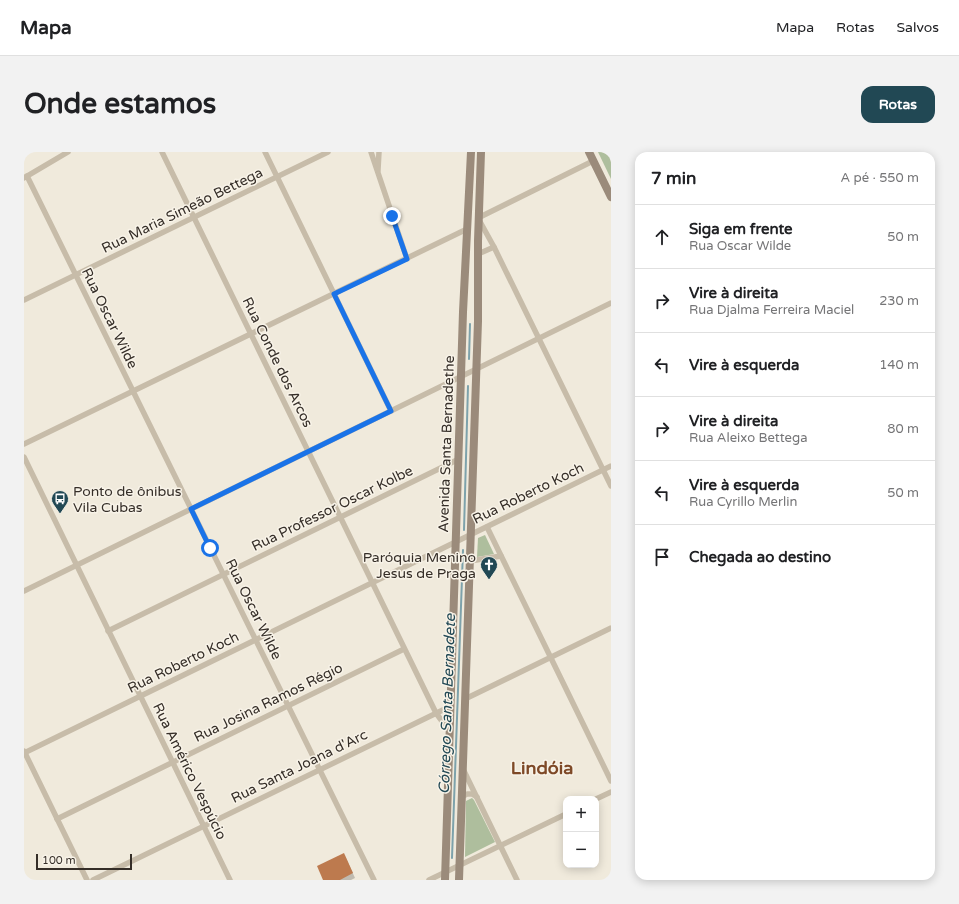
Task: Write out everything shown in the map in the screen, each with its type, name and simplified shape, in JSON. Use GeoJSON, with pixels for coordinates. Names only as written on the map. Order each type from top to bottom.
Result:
{"type":"FeatureCollection","features":[{"type":"Feature","properties":{"kind":"main road","name":"Avenida Santa Bernadethe"},"geometry":{"type":"LineString","coordinates":[[445,876],[461,377],[471,152]]}},
{"type":"Feature","properties":{"kind":"main road","name":"Avenida Santa Bernadethe"},"geometry":{"type":"LineString","coordinates":[[459,880],[478,315],[478,218],[481,152]]}},
{"type":"Feature","properties":{"kind":"main road"},"geometry":{"type":"LineString","coordinates":[[589,152],[611,197]]}},
{"type":"Feature","properties":{"kind":"street"},"geometry":{"type":"LineString","coordinates":[[26,177],[68,152]]}},
{"type":"Feature","properties":{"kind":"street","name":"Rua Conde dos Arcos"},"geometry":{"type":"LineString","coordinates":[[162,152],[404,649],[436,713],[450,732]]}},
{"type":"Feature","properties":{"kind":"street"},"geometry":{"type":"LineString","coordinates":[[265,152],[391,411]]}},
{"type":"Feature","properties":{"kind":"street","name":"Rua Maria Simeão Bettega"},"geometry":{"type":"LineString","coordinates":[[24,300],[328,152]]}},
{"type":"Feature","properties":{"kind":"street"},"geometry":{"type":"LineString","coordinates":[[371,152],[407,259]]}},
{"type":"Feature","properties":{"kind":"street"},"geometry":{"type":"LineString","coordinates":[[378,173],[379,152]]}},
{"type":"Feature","properties":{"kind":"street"},"geometry":{"type":"LineString","coordinates":[[593,161],[478,218],[494,247],[611,486]]}},
{"type":"Feature","properties":{"kind":"street","name":"Rua Oscar Wilde"},"geometry":{"type":"LineString","coordinates":[[26,177],[76,275],[374,880]]}},
{"type":"Feature","properties":{"kind":"street"},"geometry":{"type":"LineString","coordinates":[[24,444],[468,229]]}},
{"type":"Feature","properties":{"kind":"street"},"geometry":{"type":"LineString","coordinates":[[478,254],[494,247]]}},
{"type":"Feature","properties":{"kind":"street"},"geometry":{"type":"LineString","coordinates":[[24,591],[611,304]]}},
{"type":"Feature","properties":{"kind":"street","name":"Rua Américo Vespúcio"},"geometry":{"type":"LineString","coordinates":[[24,457],[230,880]]}},
{"type":"Feature","properties":{"kind":"street","name":"Rua Professor Oscar Kolbe"},"geometry":{"type":"LineString","coordinates":[[108,631],[459,459]]}},
{"type":"Feature","properties":{"kind":"street","name":"Rua Roberto Koch"},"geometry":{"type":"LineString","coordinates":[[24,752],[611,466]]}},
{"type":"Feature","properties":{"kind":"street"},"geometry":{"type":"LineString","coordinates":[[487,527],[611,781]]}},
{"type":"Feature","properties":{"kind":"street"},"geometry":{"type":"LineString","coordinates":[[470,561],[501,556]]}},
{"type":"Feature","properties":{"kind":"street"},"geometry":{"type":"LineString","coordinates":[[465,699],[611,628]]}},
{"type":"Feature","properties":{"kind":"street","name":"Rua Josina Ramos Régio"},"geometry":{"type":"LineString","coordinates":[[57,819],[404,649]]}},
{"type":"Feature","properties":{"kind":"street","name":"Rua Santa Joana d'Arc"},"geometry":{"type":"LineString","coordinates":[[93,880],[451,706]]}},
{"type":"Feature","properties":{"kind":"street"},"geometry":{"type":"LineString","coordinates":[[24,752],[87,880]]}},
{"type":"Feature","properties":{"kind":"street"},"geometry":{"type":"LineString","coordinates":[[463,769],[517,880]]}},
{"type":"Feature","properties":{"kind":"street"},"geometry":{"type":"LineString","coordinates":[[599,798],[611,792]]}},
{"type":"Feature","properties":{"kind":"street"},"geometry":{"type":"LineString","coordinates":[[462,797],[467,794],[472,794],[477,798]]}},
{"type":"Feature","properties":{"kind":"street"},"geometry":{"type":"LineString","coordinates":[[429,880],[445,876],[459,865],[563,815]]}},
{"type":"Feature","properties":{"kind":"green space"},"geometry":{"type":"Polygon","coordinates":[[[598,152],[611,152],[611,179],[598,152]]]}},
{"type":"Feature","properties":{"kind":"green space"},"geometry":{"type":"Polygon","coordinates":[[[485,535],[494,554],[477,557],[478,538],[485,535]]]}},
{"type":"Feature","properties":{"kind":"green space"},"geometry":{"type":"Polygon","coordinates":[[[472,798],[495,842],[465,857],[466,801],[472,798]]]}},
{"type":"Feature","properties":{"kind":"building"},"geometry":{"type":"Polygon","coordinates":[[[344,853],[353,873],[340,880],[323,880],[317,866],[344,853]]]}},
{"type":"Feature","properties":{"kind":"waterway","name":"Córrego Santa Bernadete"},"geometry":{"type":"LineString","coordinates":[[469,359],[470,324]]}},
{"type":"Feature","properties":{"kind":"waterway","name":"Córrego Santa Bernadete"},"geometry":{"type":"LineString","coordinates":[[464,530],[468,386]]}},
{"type":"Feature","properties":{"kind":"waterway","name":"Córrego Santa Bernadete"},"geometry":{"type":"LineString","coordinates":[[452,858],[463,550]]}},
{"type":"Feature","properties":{"kind":"place","name":"Ponto de ônibus Vila Cubas"},"geometry":{"type":"Point","coordinates":[60,514]}},
{"type":"Feature","properties":{"kind":"place","name":"Paróquia Menino Jesus de Praga"},"geometry":{"type":"Point","coordinates":[489,580]}},
{"type":"Feature","properties":{"kind":"district","name":"Lindóia"},"geometry":{"type":"Point","coordinates":[542,768]}},
{"type":"Feature","properties":{"kind":"route"},"geometry":{"type":"LineString","coordinates":[[210,548],[191,509],[391,411],[334,294],[407,259],[392,216]]}}]}
